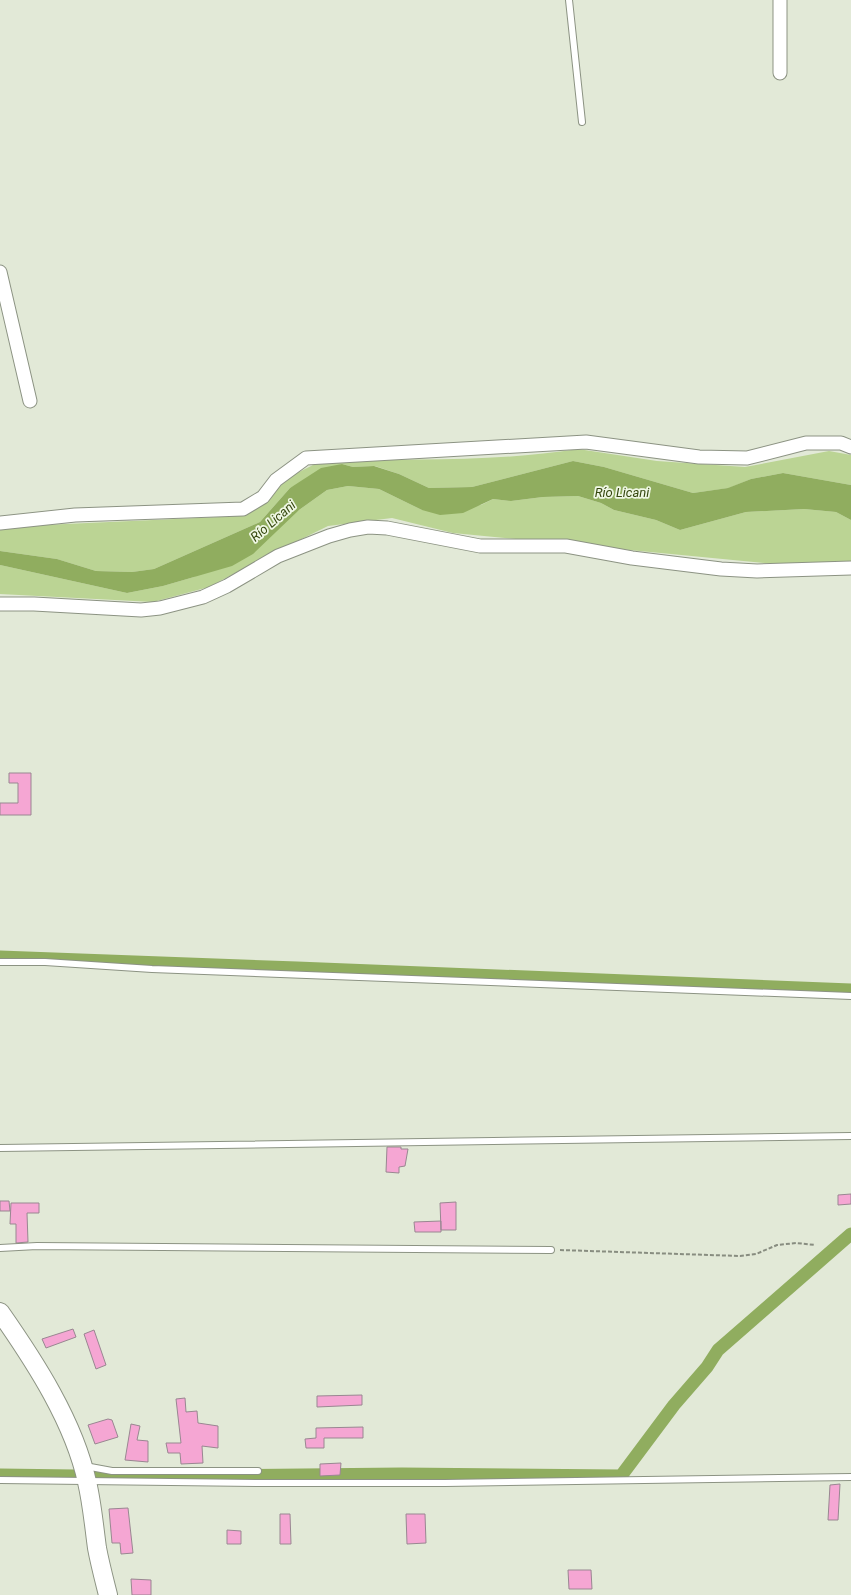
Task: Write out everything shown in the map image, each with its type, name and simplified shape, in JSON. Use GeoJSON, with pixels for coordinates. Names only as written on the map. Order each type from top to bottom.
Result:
{"type":"FeatureCollection","features":[{"type":"Feature","properties":{"kind":"main road"},"geometry":{"type":"LineString","coordinates":[[0,1312],[15,1333],[51,1393],[75,1442],[84,1473],[97,1550],[108,1595]]}},
{"type":"Feature","properties":{"kind":"street"},"geometry":{"type":"LineString","coordinates":[[780,0],[780,73]]}},
{"type":"Feature","properties":{"kind":"street"},"geometry":{"type":"LineString","coordinates":[[0,272],[30,401]]}},
{"type":"Feature","properties":{"kind":"street"},"geometry":{"type":"LineString","coordinates":[[0,523],[75,516],[243,509],[263,497],[276,480],[306,458],[586,442],[699,457],[747,458],[806,443],[841,443],[851,447]]}},
{"type":"Feature","properties":{"kind":"street"},"geometry":{"type":"LineString","coordinates":[[0,604],[34,604],[141,610],[160,608],[203,597],[227,586],[278,556],[330,536],[350,530],[368,527],[387,528],[480,546],[566,546],[632,558],[721,568],[757,571],[851,568]]}},
{"type":"Feature","properties":{"kind":"lane"},"geometry":{"type":"LineString","coordinates":[[569,0],[582,122]]}},
{"type":"Feature","properties":{"kind":"lane"},"geometry":{"type":"LineString","coordinates":[[0,962],[44,962],[152,969],[851,996]]}},
{"type":"Feature","properties":{"kind":"lane"},"geometry":{"type":"LineString","coordinates":[[0,1148],[851,1136]]}},
{"type":"Feature","properties":{"kind":"lane"},"geometry":{"type":"LineString","coordinates":[[0,1248],[37,1246],[551,1250]]}},
{"type":"Feature","properties":{"kind":"lane"},"geometry":{"type":"LineString","coordinates":[[0,1480],[112,1470],[258,1470]]}},
{"type":"Feature","properties":{"kind":"lane"},"geometry":{"type":"LineString","coordinates":[[84,1473],[445,1483],[851,1477]]}},
{"type":"Feature","properties":{"kind":"path"},"geometry":{"type":"LineString","coordinates":[[551,1250],[740,1256],[756,1254],[777,1245],[796,1243],[815,1246]]}},
{"type":"Feature","properties":{"kind":"shaded area"},"geometry":{"type":"Polygon","coordinates":[[[578,449],[657,461],[745,467],[829,451],[851,455],[851,485],[783,473],[751,479],[729,488],[693,493],[604,467],[573,461],[472,487],[429,488],[399,474],[375,466],[353,467],[342,464],[290,488],[260,522],[154,569],[132,572],[96,571],[57,559],[0,551],[0,527],[219,517],[255,503],[295,474],[315,464],[329,460],[423,460],[485,458],[578,449]]]}},
{"type":"Feature","properties":{"kind":"shaded area"},"geometry":{"type":"Polygon","coordinates":[[[348,486],[379,489],[422,510],[481,505],[493,499],[511,501],[543,497],[578,496],[601,503],[614,510],[656,520],[680,530],[746,512],[804,509],[836,512],[851,520],[851,564],[765,563],[453,533],[392,518],[328,526],[209,587],[153,602],[0,594],[0,565],[127,593],[163,586],[194,577],[299,510],[327,490],[348,486]]]}},
{"type":"Feature","properties":{"kind":"water","name":"Río Licani"},"geometry":{"type":"Polygon","coordinates":[[[573,461],[604,467],[693,493],[728,488],[751,479],[783,473],[851,485],[851,520],[836,512],[804,509],[746,512],[680,530],[656,520],[614,510],[601,503],[578,496],[543,497],[511,501],[493,499],[463,513],[440,515],[422,510],[379,489],[348,486],[327,490],[299,510],[253,554],[232,566],[163,586],[127,593],[0,565],[0,551],[57,559],[96,571],[132,572],[154,569],[260,522],[290,488],[321,468],[342,464],[353,467],[374,466],[399,474],[429,488],[472,487],[573,461]]]}},
{"type":"Feature","properties":{"kind":"building"},"geometry":{"type":"Polygon","coordinates":[[[9,773],[31,773],[31,815],[0,815],[0,803],[18,803],[18,783],[9,783],[9,773]]]}},
{"type":"Feature","properties":{"kind":"building"},"geometry":{"type":"Polygon","coordinates":[[[387,1147],[401,1147],[401,1149],[408,1149],[405,1166],[399,1167],[399,1173],[386,1172],[387,1147]]]}},
{"type":"Feature","properties":{"kind":"building"},"geometry":{"type":"Polygon","coordinates":[[[851,1194],[851,1204],[838,1205],[838,1195],[851,1194]]]}},
{"type":"Feature","properties":{"kind":"building"},"geometry":{"type":"Polygon","coordinates":[[[0,1201],[9,1201],[10,1211],[0,1211],[0,1201]]]}},
{"type":"Feature","properties":{"kind":"building"},"geometry":{"type":"Polygon","coordinates":[[[456,1202],[456,1230],[441,1230],[440,1203],[456,1202]]]}},
{"type":"Feature","properties":{"kind":"building"},"geometry":{"type":"Polygon","coordinates":[[[11,1203],[39,1203],[39,1213],[27,1213],[28,1242],[16,1243],[16,1224],[10,1224],[11,1203]]]}},
{"type":"Feature","properties":{"kind":"building"},"geometry":{"type":"Polygon","coordinates":[[[441,1221],[441,1232],[415,1232],[414,1222],[441,1221]]]}},
{"type":"Feature","properties":{"kind":"building"},"geometry":{"type":"Polygon","coordinates":[[[73,1329],[76,1337],[46,1348],[42,1339],[73,1329]]]}},
{"type":"Feature","properties":{"kind":"building"},"geometry":{"type":"Polygon","coordinates":[[[94,1330],[106,1365],[96,1369],[84,1334],[94,1330]]]}},
{"type":"Feature","properties":{"kind":"building"},"geometry":{"type":"Polygon","coordinates":[[[362,1395],[362,1405],[317,1407],[317,1396],[362,1395]]]}},
{"type":"Feature","properties":{"kind":"building"},"geometry":{"type":"Polygon","coordinates":[[[185,1398],[186,1412],[197,1411],[198,1423],[218,1426],[218,1448],[202,1446],[203,1463],[181,1464],[180,1453],[168,1453],[166,1443],[181,1443],[176,1399],[185,1398]]]}},
{"type":"Feature","properties":{"kind":"building"},"geometry":{"type":"Polygon","coordinates":[[[108,1419],[112,1420],[118,1437],[95,1444],[88,1425],[108,1419]]]}},
{"type":"Feature","properties":{"kind":"building"},"geometry":{"type":"Polygon","coordinates":[[[131,1424],[140,1426],[137,1440],[148,1441],[148,1462],[125,1460],[131,1424]]]}},
{"type":"Feature","properties":{"kind":"building"},"geometry":{"type":"Polygon","coordinates":[[[363,1427],[363,1438],[324,1438],[324,1448],[306,1448],[305,1439],[316,1438],[316,1428],[363,1427]]]}},
{"type":"Feature","properties":{"kind":"building"},"geometry":{"type":"Polygon","coordinates":[[[341,1463],[340,1475],[320,1476],[320,1464],[341,1463]]]}},
{"type":"Feature","properties":{"kind":"building"},"geometry":{"type":"Polygon","coordinates":[[[840,1484],[838,1520],[828,1520],[830,1485],[840,1484]]]}},
{"type":"Feature","properties":{"kind":"building"},"geometry":{"type":"Polygon","coordinates":[[[128,1508],[133,1553],[121,1554],[120,1543],[112,1543],[109,1509],[128,1508]]]}},
{"type":"Feature","properties":{"kind":"building"},"geometry":{"type":"Polygon","coordinates":[[[280,1514],[290,1514],[291,1544],[280,1544],[280,1514]]]}},
{"type":"Feature","properties":{"kind":"building"},"geometry":{"type":"Polygon","coordinates":[[[406,1514],[425,1514],[426,1543],[407,1544],[406,1514]]]}},
{"type":"Feature","properties":{"kind":"building"},"geometry":{"type":"Polygon","coordinates":[[[227,1530],[241,1531],[241,1544],[227,1544],[227,1530]]]}},
{"type":"Feature","properties":{"kind":"building"},"geometry":{"type":"Polygon","coordinates":[[[568,1570],[591,1570],[592,1589],[569,1589],[568,1570]]]}},
{"type":"Feature","properties":{"kind":"building"},"geometry":{"type":"Polygon","coordinates":[[[131,1579],[151,1580],[151,1595],[132,1595],[131,1579]]]}},
{"type":"Feature","properties":{"kind":"waterway"},"geometry":{"type":"LineString","coordinates":[[0,957],[851,990]]}},
{"type":"Feature","properties":{"kind":"waterway"},"geometry":{"type":"LineString","coordinates":[[98,1473],[118,1477],[402,1474],[621,1476],[674,1405],[707,1367],[718,1350],[851,1234]]}},
{"type":"Feature","properties":{"kind":"waterway"},"geometry":{"type":"LineString","coordinates":[[0,1475],[75,1476]]}}]}
